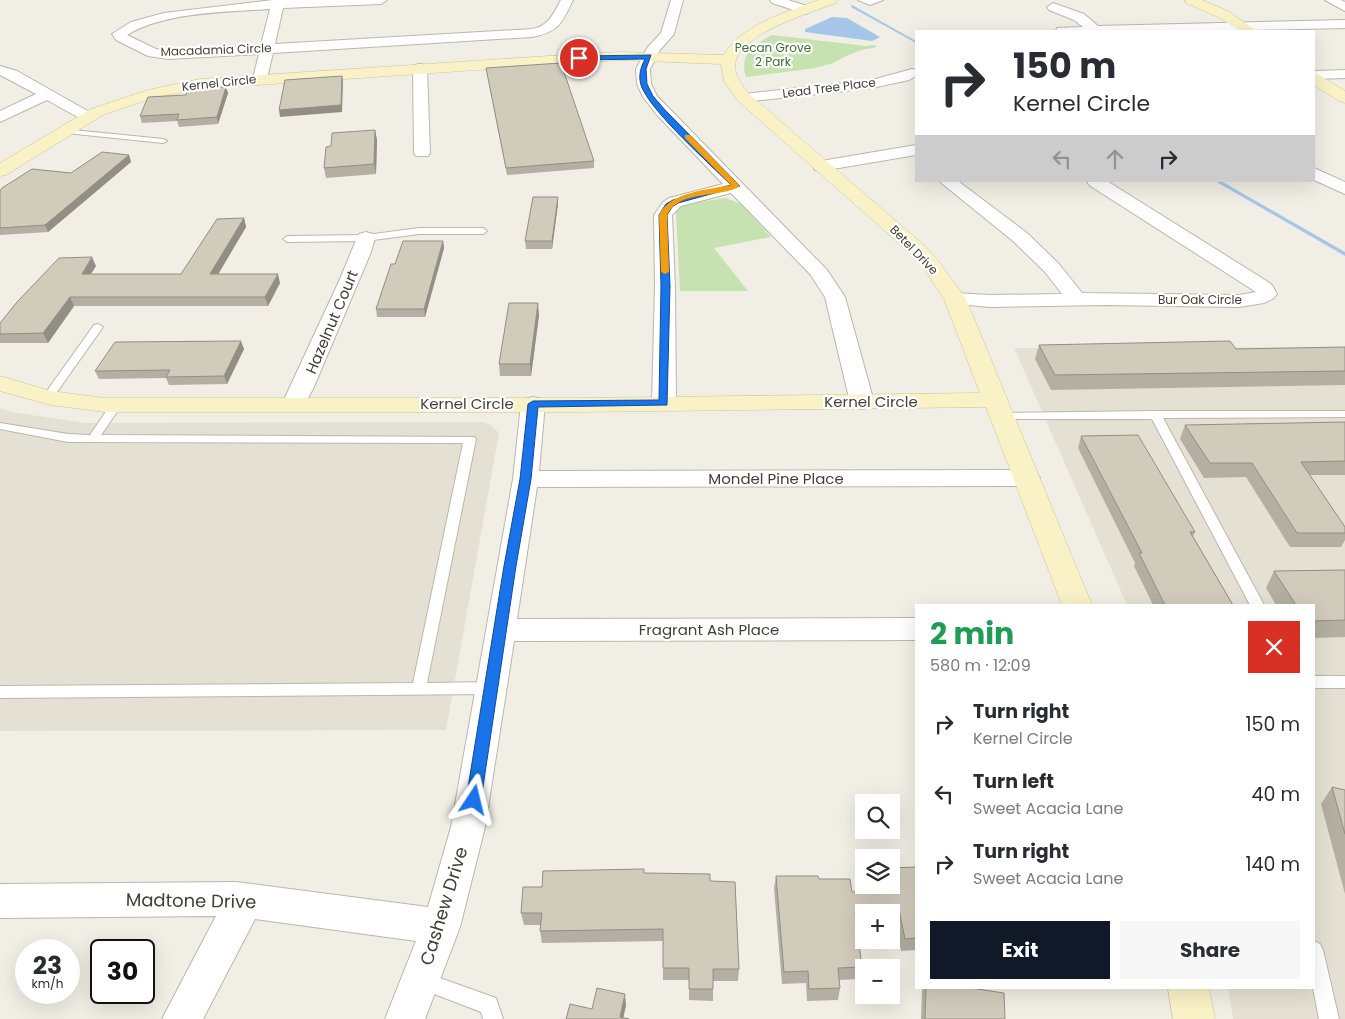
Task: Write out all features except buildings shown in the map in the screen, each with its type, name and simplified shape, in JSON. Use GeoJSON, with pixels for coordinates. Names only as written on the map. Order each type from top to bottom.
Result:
{"type":"FeatureCollection","features":[{"type":"Feature","properties":{"kind":"street","name":"Macadamia Circle"},"geometry":{"type":"LineString","coordinates":[[381,0],[279,3],[175,14],[135,24],[125,28],[119,34],[121,37],[153,52],[162,54],[540,32],[553,26],[567,0]]}},
{"type":"Feature","properties":{"kind":"street"},"geometry":{"type":"LineString","coordinates":[[678,0],[667,34],[649,57],[643,69],[644,84],[662,112],[817,270],[835,297],[842,316],[862,402]]}},
{"type":"Feature","properties":{"kind":"street"},"geometry":{"type":"LineString","coordinates":[[776,0],[806,10]]}},
{"type":"Feature","properties":{"kind":"street"},"geometry":{"type":"LineString","coordinates":[[729,60],[741,43],[753,34],[831,0]]}},
{"type":"Feature","properties":{"kind":"street"},"geometry":{"type":"LineString","coordinates":[[1191,0],[1223,14],[1246,29]]}},
{"type":"Feature","properties":{"kind":"street"},"geometry":{"type":"LineString","coordinates":[[1331,0],[1345,7]]}},
{"type":"Feature","properties":{"kind":"street"},"geometry":{"type":"LineString","coordinates":[[260,78],[279,3]]}},
{"type":"Feature","properties":{"kind":"street"},"geometry":{"type":"LineString","coordinates":[[1053,7],[1079,17],[1095,30],[1246,29],[1345,24]]}},
{"type":"Feature","properties":{"kind":"street","name":"Kernel Circle"},"geometry":{"type":"LineString","coordinates":[[0,171],[88,117],[118,104],[153,93],[200,84],[260,78],[579,58],[649,57],[729,60]]}},
{"type":"Feature","properties":{"kind":"street","name":"Betel Drive"},"geometry":{"type":"LineString","coordinates":[[729,60],[728,73],[744,98],[918,250],[935,270],[955,299],[1076,604]]}},
{"type":"Feature","properties":{"kind":"street"},"geometry":{"type":"LineString","coordinates":[[420,68],[422,153]]}},
{"type":"Feature","properties":{"kind":"street"},"geometry":{"type":"LineString","coordinates":[[0,70],[12,74],[88,117]]}},
{"type":"Feature","properties":{"kind":"street","name":"Lead Tree Place"},"geometry":{"type":"LineString","coordinates":[[744,98],[872,84],[904,77],[912,72]]}},
{"type":"Feature","properties":{"kind":"street"},"geometry":{"type":"LineString","coordinates":[[1315,76],[1345,74]]}},
{"type":"Feature","properties":{"kind":"street"},"geometry":{"type":"LineString","coordinates":[[1315,77],[1345,98]]}},
{"type":"Feature","properties":{"kind":"street"},"geometry":{"type":"LineString","coordinates":[[0,117],[47,94]]}},
{"type":"Feature","properties":{"kind":"street"},"geometry":{"type":"LineString","coordinates":[[821,166],[914,153]]}},
{"type":"Feature","properties":{"kind":"street"},"geometry":{"type":"LineString","coordinates":[[1315,174],[1345,189]]}},
{"type":"Feature","properties":{"kind":"street"},"geometry":{"type":"LineString","coordinates":[[948,182],[1020,237],[1052,268],[1077,300]]}},
{"type":"Feature","properties":{"kind":"street","name":"Bur Oak Circle"},"geometry":{"type":"LineString","coordinates":[[955,299],[990,301],[1239,301],[1257,299],[1267,294],[1265,289],[1258,284],[1097,182]]}},
{"type":"Feature","properties":{"kind":"street"},"geometry":{"type":"LineString","coordinates":[[664,403],[665,286],[663,215],[669,206],[675,202],[736,186]]}},
{"type":"Feature","properties":{"kind":"street","name":"Hazelnut Court"},"geometry":{"type":"LineString","coordinates":[[294,404],[307,380],[320,346],[356,269],[366,238]]}},
{"type":"Feature","properties":{"kind":"street","name":"Kernel Circle"},"geometry":{"type":"LineString","coordinates":[[0,383],[12,388],[70,402],[115,406],[862,402],[999,408]]}},
{"type":"Feature","properties":{"kind":"street","name":"Cashew Drive"},"geometry":{"type":"LineString","coordinates":[[405,1019],[441,926],[468,827],[526,479],[533,404]]}},
{"type":"Feature","properties":{"kind":"street","name":"Mondel Pine Place"},"geometry":{"type":"LineString","coordinates":[[526,479],[1027,478]]}},
{"type":"Feature","properties":{"kind":"street","name":"Fragrant Ash Place"},"geometry":{"type":"LineString","coordinates":[[501,630],[915,629]]}},
{"type":"Feature","properties":{"kind":"street"},"geometry":{"type":"LineString","coordinates":[[182,1019],[245,900]]}},
{"type":"Feature","properties":{"kind":"street","name":"Madtone Drive"},"geometry":{"type":"LineString","coordinates":[[0,901],[245,900],[441,926]]}},
{"type":"Feature","properties":{"kind":"street"},"geometry":{"type":"LineString","coordinates":[[1189,989],[1194,1019]]}},
{"type":"Feature","properties":{"kind":"lane"},"geometry":{"type":"LineString","coordinates":[[862,0],[870,3],[880,0]]}},
{"type":"Feature","properties":{"kind":"lane"},"geometry":{"type":"LineString","coordinates":[[66,131],[163,142]]}},
{"type":"Feature","properties":{"kind":"lane"},"geometry":{"type":"LineString","coordinates":[[287,239],[366,238],[419,231],[482,231]]}},
{"type":"Feature","properties":{"kind":"lane"},"geometry":{"type":"LineString","coordinates":[[48,397],[98,327]]}},
{"type":"Feature","properties":{"kind":"lane"},"geometry":{"type":"LineString","coordinates":[[93,438],[115,406]]}},
{"type":"Feature","properties":{"kind":"lane"},"geometry":{"type":"LineString","coordinates":[[999,408],[1155,414],[1345,414]]}},
{"type":"Feature","properties":{"kind":"lane"},"geometry":{"type":"LineString","coordinates":[[1155,414],[1256,604]]}},
{"type":"Feature","properties":{"kind":"lane"},"geometry":{"type":"LineString","coordinates":[[0,426],[68,438],[470,439],[419,688]]}},
{"type":"Feature","properties":{"kind":"lane"},"geometry":{"type":"LineString","coordinates":[[1315,682],[1345,682]]}},
{"type":"Feature","properties":{"kind":"lane"},"geometry":{"type":"LineString","coordinates":[[0,692],[492,688]]}},
{"type":"Feature","properties":{"kind":"lane"},"geometry":{"type":"LineString","coordinates":[[1315,955],[1329,1019]]}},
{"type":"Feature","properties":{"kind":"lane"},"geometry":{"type":"LineString","coordinates":[[420,980],[489,1005],[493,1019]]}},
{"type":"Feature","properties":{"kind":"shaded area"},"geometry":{"type":"Polygon","coordinates":[[[1345,347],[1345,1019],[1233,1019],[1228,989],[1315,989],[1315,604],[1127,604],[1014,348],[1345,347]]]}},
{"type":"Feature","properties":{"kind":"shaded area"},"geometry":{"type":"Polygon","coordinates":[[[0,408],[11,412],[85,423],[483,422],[491,425],[499,433],[446,730],[0,731],[0,408]]]}},
{"type":"Feature","properties":{"kind":"green space","name":"Pecan Grove 2 Park"},"geometry":{"type":"Polygon","coordinates":[[[772,35],[866,46],[874,45],[877,47],[861,50],[833,63],[815,68],[746,77],[744,62],[749,51],[772,35]]]}},
{"type":"Feature","properties":{"kind":"green space"},"geometry":{"type":"Polygon","coordinates":[[[726,198],[741,204],[771,237],[714,248],[748,291],[680,291],[676,211],[686,204],[726,198]]]}},
{"type":"Feature","properties":{"kind":"water"},"geometry":{"type":"Polygon","coordinates":[[[832,17],[847,18],[880,37],[872,41],[805,32],[805,29],[832,17]]]}},
{"type":"Feature","properties":{"kind":"waterway"},"geometry":{"type":"LineString","coordinates":[[852,6],[915,41]]}},
{"type":"Feature","properties":{"kind":"waterway"},"geometry":{"type":"LineString","coordinates":[[1219,182],[1345,254]]}},
{"type":"Feature","properties":{"kind":"slow traffic"},"geometry":{"type":"LineString","coordinates":[[665,272],[663,215],[669,206],[687,197],[736,186],[687,137]]}},
{"type":"Feature","properties":{"kind":"route"},"geometry":{"type":"LineString","coordinates":[[474,800],[510,566],[526,479],[533,404],[664,403],[665,286],[663,215],[669,206],[687,197],[736,186],[662,112],[650,96],[644,84],[643,69],[649,57],[579,58]]}}]}
